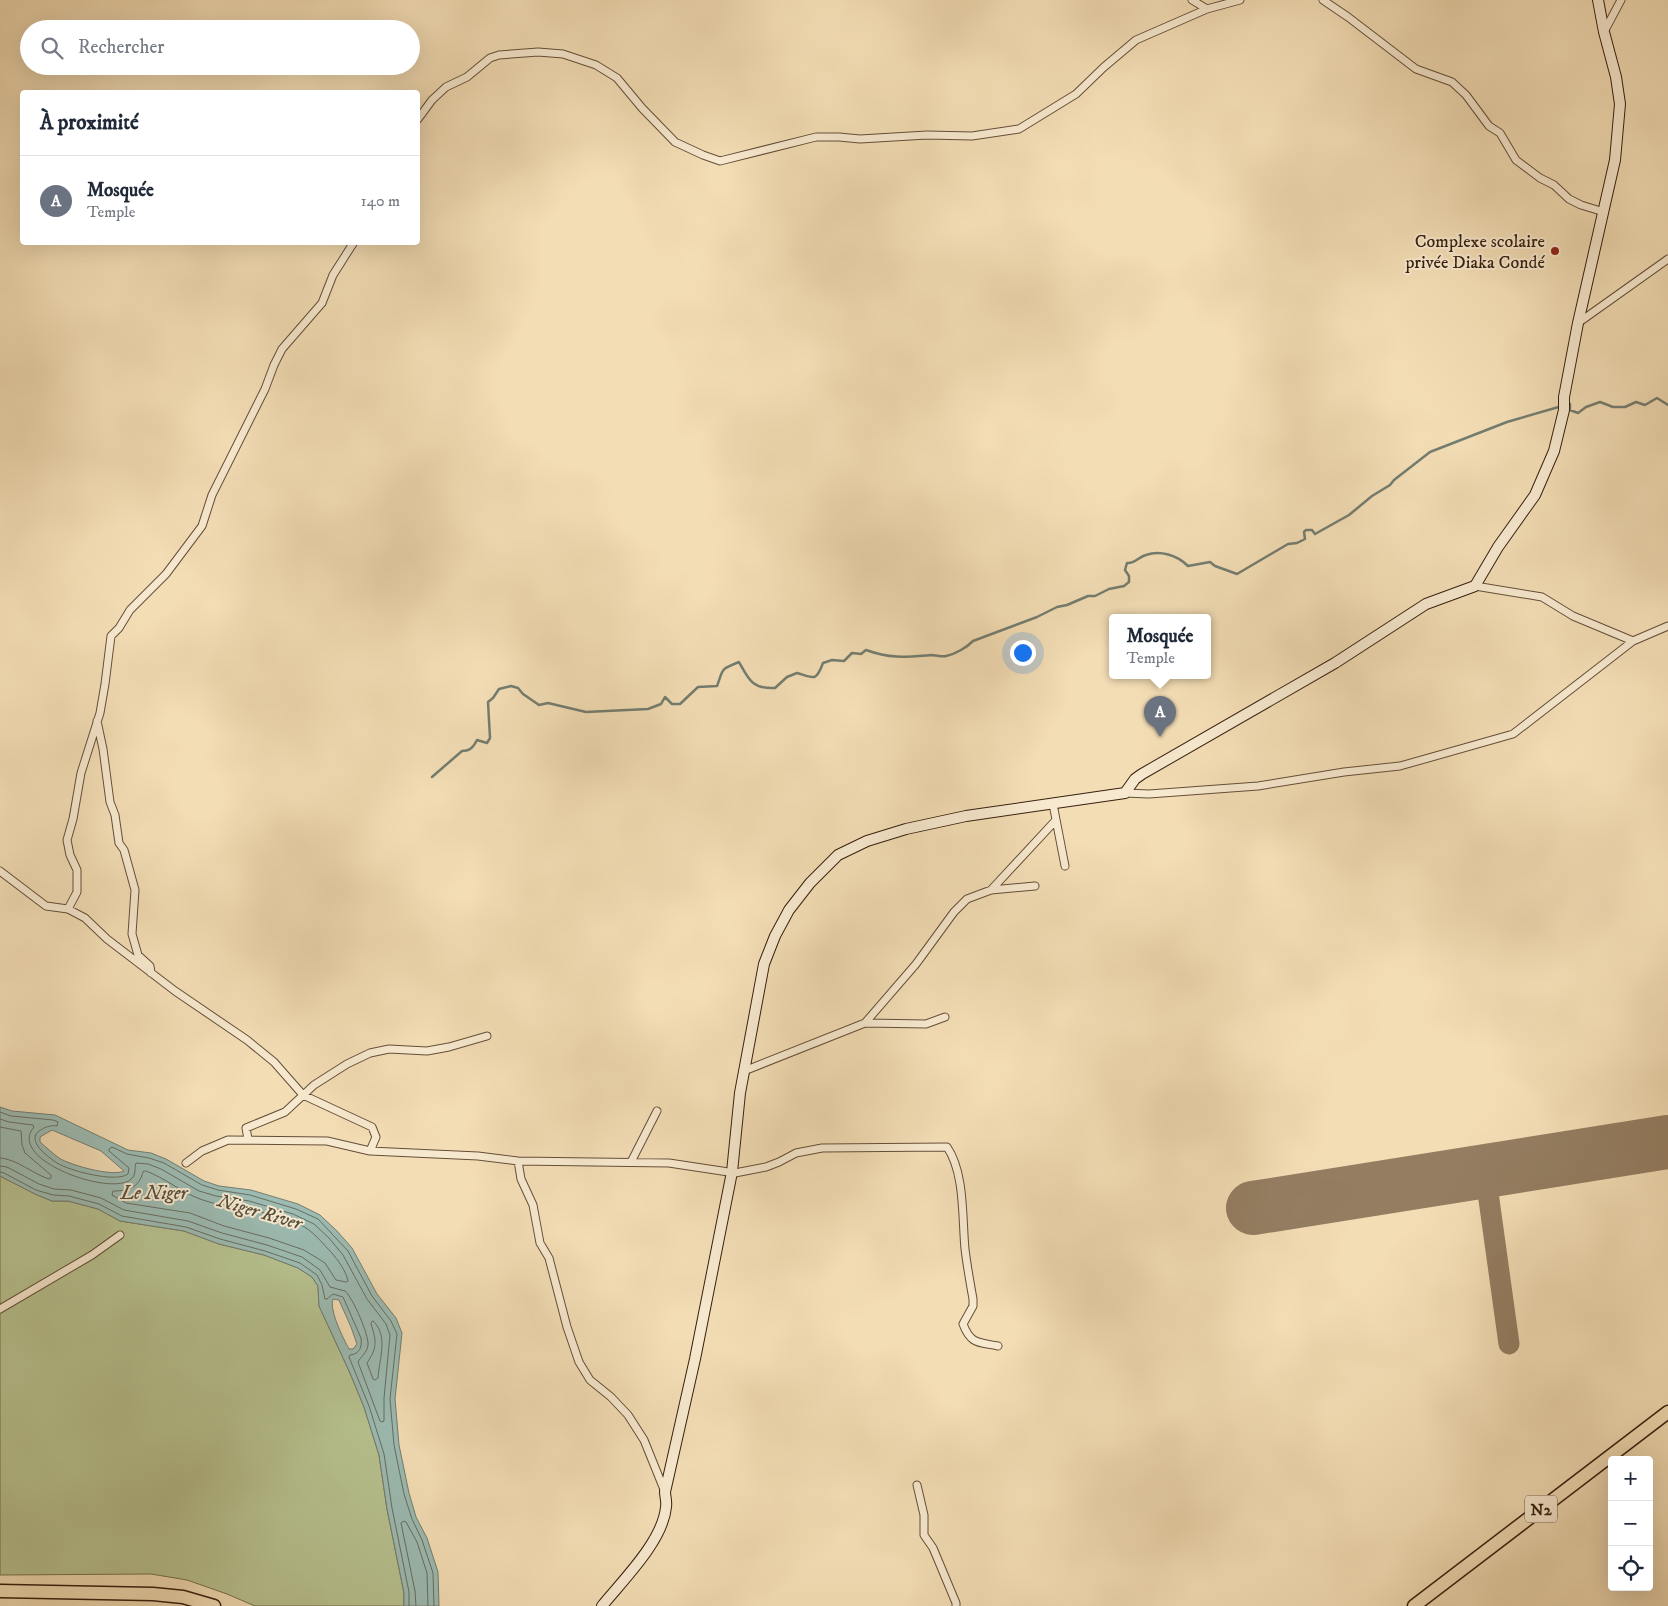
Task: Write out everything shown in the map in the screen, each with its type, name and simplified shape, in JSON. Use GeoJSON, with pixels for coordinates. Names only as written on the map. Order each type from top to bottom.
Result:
{"type":"FeatureCollection","features":[{"type":"Feature","properties":{"kind":"highway","name":"N2"},"geometry":{"type":"LineString","coordinates":[[1414,1606],[1668,1412]]}},
{"type":"Feature","properties":{"kind":"highway"},"geometry":{"type":"LineString","coordinates":[[0,1591],[153,1594],[183,1597],[214,1606]]}},
{"type":"Feature","properties":{"kind":"street"},"geometry":{"type":"LineString","coordinates":[[1192,0],[1207,9]]}},
{"type":"Feature","properties":{"kind":"street"},"geometry":{"type":"LineString","coordinates":[[420,116],[432,100],[446,87],[467,77],[490,58],[498,55],[538,52],[563,54],[596,65],[617,78],[642,108],[675,142],[720,161],[816,136],[839,136],[860,140],[927,136],[972,136],[1019,129],[1076,94],[1136,40],[1207,9],[1240,0]]}},
{"type":"Feature","properties":{"kind":"street"},"geometry":{"type":"LineString","coordinates":[[1323,0],[1416,69],[1452,82],[1466,95],[1489,126],[1500,133],[1516,160],[1540,178],[1554,185],[1569,199],[1604,212]]}},
{"type":"Feature","properties":{"kind":"street"},"geometry":{"type":"LineString","coordinates":[[1474,586],[1498,547],[1535,495],[1554,451],[1564,410],[1564,397],[1578,324],[1615,160],[1620,104],[1616,77],[1598,0]]}},
{"type":"Feature","properties":{"kind":"street"},"geometry":{"type":"LineString","coordinates":[[1604,32],[1621,0]]}},
{"type":"Feature","properties":{"kind":"street"},"geometry":{"type":"LineString","coordinates":[[68,909],[78,892],[77,870],[70,855],[67,840],[73,819],[81,773],[106,684],[111,636],[119,628],[130,610],[166,574],[202,526],[212,495],[265,389],[282,349],[322,303],[333,275],[352,245]]}},
{"type":"Feature","properties":{"kind":"street"},"geometry":{"type":"LineString","coordinates":[[1578,324],[1668,259]]}},
{"type":"Feature","properties":{"kind":"street"},"geometry":{"type":"LineString","coordinates":[[1125,793],[1135,779],[1142,774],[1335,663],[1426,604],[1474,586],[1542,597],[1573,616],[1633,641]]}},
{"type":"Feature","properties":{"kind":"street"},"geometry":{"type":"LineString","coordinates":[[602,1606],[651,1547],[663,1520],[666,1506],[665,1492],[695,1359],[732,1172],[736,1122],[764,964],[775,936],[789,910],[810,883],[838,855],[868,841],[906,829],[966,816],[1125,793],[1149,794],[1258,786],[1344,772],[1400,766],[1513,734],[1633,641],[1668,626]]}},
{"type":"Feature","properties":{"kind":"street"},"geometry":{"type":"LineString","coordinates":[[97,721],[110,802],[119,843],[124,850],[134,890],[132,934],[138,954],[150,966],[150,973]]}},
{"type":"Feature","properties":{"kind":"street"},"geometry":{"type":"LineString","coordinates":[[1053,804],[1065,866]]}},
{"type":"Feature","properties":{"kind":"street"},"geometry":{"type":"LineString","coordinates":[[991,890],[1056,820]]}},
{"type":"Feature","properties":{"kind":"street"},"geometry":{"type":"LineString","coordinates":[[0,871],[46,906],[68,909],[85,918],[107,939],[150,973],[247,1040],[274,1062],[303,1095],[372,1127],[376,1137],[370,1151]]}},
{"type":"Feature","properties":{"kind":"street"},"geometry":{"type":"LineString","coordinates":[[865,1023],[916,964],[954,912],[967,899],[991,890],[1035,886]]}},
{"type":"Feature","properties":{"kind":"street"},"geometry":{"type":"LineString","coordinates":[[744,1071],[865,1023],[926,1024],[945,1017]]}},
{"type":"Feature","properties":{"kind":"street"},"geometry":{"type":"LineString","coordinates":[[248,1139],[246,1128],[286,1112],[314,1085],[347,1064],[370,1053],[389,1049],[426,1051],[450,1047],[487,1036]]}},
{"type":"Feature","properties":{"kind":"street"},"geometry":{"type":"LineString","coordinates":[[631,1162],[658,1111]]}},
{"type":"Feature","properties":{"kind":"street"},"geometry":{"type":"LineString","coordinates":[[186,1163],[202,1151],[228,1140],[248,1139],[327,1141],[370,1151],[478,1156],[518,1161],[669,1163],[732,1172],[766,1167],[796,1153],[822,1148],[947,1147],[961,1186],[965,1250],[973,1299],[973,1306],[963,1324],[969,1337],[982,1344],[998,1346]]}},
{"type":"Feature","properties":{"kind":"street"},"geometry":{"type":"LineString","coordinates":[[518,1161],[522,1179],[533,1205],[540,1243],[549,1258],[567,1328],[579,1362],[590,1380],[628,1415],[644,1440],[665,1492]]}},
{"type":"Feature","properties":{"kind":"street"},"geometry":{"type":"LineString","coordinates":[[0,1309],[92,1255],[120,1235]]}},
{"type":"Feature","properties":{"kind":"street"},"geometry":{"type":"LineString","coordinates":[[918,1485],[924,1514],[924,1535],[933,1548],[956,1605]]}},
{"type":"Feature","properties":{"kind":"green space"},"geometry":{"type":"Polygon","coordinates":[[[0,1176],[52,1201],[68,1201],[98,1209],[120,1221],[184,1231],[219,1244],[264,1255],[298,1268],[312,1277],[318,1286],[319,1306],[364,1407],[379,1455],[387,1509],[404,1593],[404,1606],[255,1606],[187,1580],[151,1574],[0,1575],[0,1176]]]}},
{"type":"Feature","properties":{"kind":"water","name":"Le Niger"},"geometry":{"type":"Polygon","coordinates":[[[0,1107],[12,1111],[55,1115],[128,1150],[151,1153],[166,1159],[204,1181],[219,1186],[251,1190],[298,1204],[320,1215],[337,1231],[352,1248],[377,1294],[396,1318],[402,1333],[395,1399],[399,1445],[416,1517],[427,1538],[438,1572],[439,1606],[404,1606],[404,1593],[387,1509],[379,1455],[364,1407],[319,1306],[318,1286],[312,1277],[298,1268],[264,1255],[219,1244],[184,1231],[120,1221],[98,1209],[68,1201],[52,1201],[0,1176],[0,1107]],[[52,1130],[40,1137],[40,1142],[64,1161],[101,1171],[124,1171],[101,1151],[52,1130]],[[333,1299],[332,1304],[337,1324],[349,1349],[353,1349],[357,1344],[351,1327],[339,1300],[333,1299]]]}},
{"type":"Feature","properties":{"kind":"waterway"},"geometry":{"type":"LineString","coordinates":[[1567,405],[1570,404],[1570,410],[1578,413],[1586,407],[1600,402],[1613,407],[1625,407],[1636,402],[1645,405],[1657,398],[1668,405]]}},
{"type":"Feature","properties":{"kind":"waterway"},"geometry":{"type":"LineString","coordinates":[[432,777],[462,751],[472,748],[477,740],[487,743],[490,738],[488,702],[499,689],[511,686],[518,688],[523,694],[539,705],[548,703],[586,712],[648,709],[661,704],[665,697],[672,704],[680,704],[698,687],[717,686],[723,670],[739,662],[746,674],[756,685],[775,688],[787,677],[797,673],[814,677],[823,663],[832,660],[844,661],[852,653],[861,654],[866,650],[898,657],[950,655],[968,646],[973,641],[1037,617],[1057,607],[1088,596],[1095,596],[1109,589],[1124,586],[1129,582],[1129,576],[1125,570],[1127,563],[1146,555],[1168,554],[1188,566],[1210,562],[1215,566],[1237,574],[1288,544],[1297,543],[1305,539],[1304,532],[1306,530],[1312,530],[1315,534],[1349,515],[1430,452],[1507,422],[1562,406]]}},
{"type":"Feature","properties":{"kind":"taxiway"},"geometry":{"type":"LineString","coordinates":[[1485,1171],[1509,1344]]}},
{"type":"Feature","properties":{"kind":"runway"},"geometry":{"type":"LineString","coordinates":[[1253,1208],[1668,1142]]}},
{"type":"Feature","properties":{"kind":"place","name":"Complexe scolaire privée Diaka Condé"},"geometry":{"type":"Point","coordinates":[1555,251]}},
{"type":"Feature","properties":{"kind":"place","name":"Mosquée"},"geometry":{"type":"Point","coordinates":[1160,737]}},
{"type":"Feature","properties":{"kind":"water label","name":"Niger River"},"geometry":{"type":"Point","coordinates":[260,1211]}}]}
